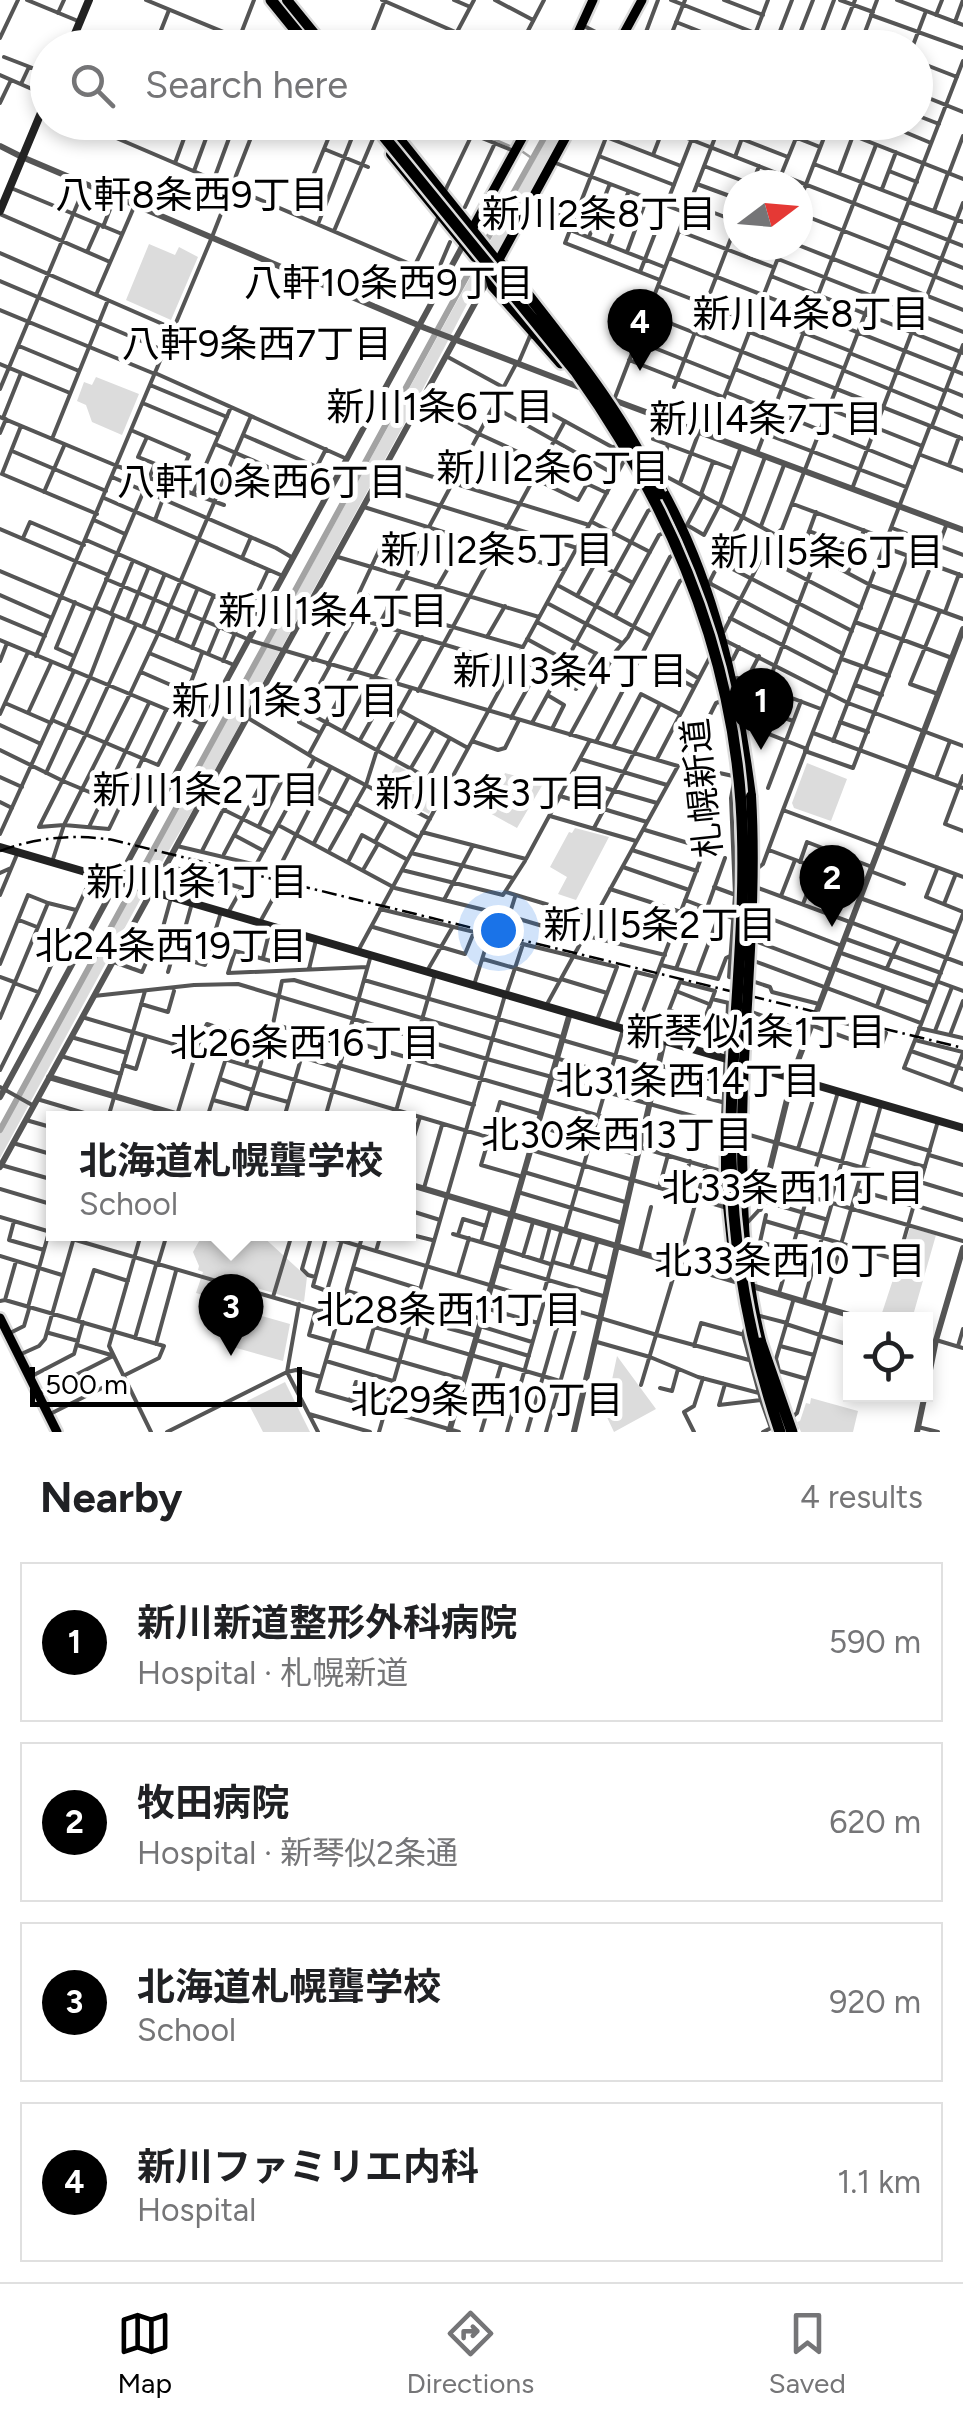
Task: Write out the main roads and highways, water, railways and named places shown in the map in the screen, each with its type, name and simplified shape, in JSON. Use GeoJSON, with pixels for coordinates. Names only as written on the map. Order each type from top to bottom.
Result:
{"type":"FeatureCollection","features":[{"type":"Feature","properties":{"kind":"highway"},"geometry":{"type":"LineString","coordinates":[[268,0],[295,30]]}},
{"type":"Feature","properties":{"kind":"highway"},"geometry":{"type":"LineString","coordinates":[[279,0],[299,30]]}},
{"type":"Feature","properties":{"kind":"highway"},"geometry":{"type":"LineString","coordinates":[[287,0],[311,30]]}},
{"type":"Feature","properties":{"kind":"highway","name":"札幌新道"},"geometry":{"type":"LineString","coordinates":[[384,140],[440,215],[584,389],[625,451],[669,526],[711,656],[734,779],[738,880],[726,1187],[738,1282],[752,1327]]}},
{"type":"Feature","properties":{"kind":"highway"},"geometry":{"type":"LineString","coordinates":[[385,140],[576,372],[616,431],[657,507],[707,624],[733,733],[741,800],[744,880],[731,1158],[734,1222],[741,1280],[782,1430]]}},
{"type":"Feature","properties":{"kind":"highway"},"geometry":{"type":"LineString","coordinates":[[385,140],[600,397],[643,464],[695,574],[713,627],[736,728],[746,796],[748,882],[736,1160],[738,1212],[752,1327],[782,1430]]}},
{"type":"Feature","properties":{"kind":"highway","name":"札幌新道"},"geometry":{"type":"LineString","coordinates":[[389,140],[444,193],[498,260],[654,470],[699,572],[721,639],[742,727],[754,848],[742,1122],[744,1232],[759,1334],[777,1396],[782,1430]]}},
{"type":"Feature","properties":{"kind":"highway"},"geometry":{"type":"LineString","coordinates":[[498,260],[612,405],[642,456],[669,526]]}},
{"type":"Feature","properties":{"kind":"highway"},"geometry":{"type":"LineString","coordinates":[[490,275],[493,286],[594,408],[657,507]]}},
{"type":"Feature","properties":{"kind":"highway"},"geometry":{"type":"LineString","coordinates":[[521,310],[530,331]]}},
{"type":"Feature","properties":{"kind":"main road"},"geometry":{"type":"LineString","coordinates":[[77,30],[89,0]]}},
{"type":"Feature","properties":{"kind":"main road"},"geometry":{"type":"LineString","coordinates":[[583,30],[593,0]]}},
{"type":"Feature","properties":{"kind":"main road"},"geometry":{"type":"LineString","coordinates":[[626,30],[642,0]]}},
{"type":"Feature","properties":{"kind":"main road"},"geometry":{"type":"LineString","coordinates":[[0,212],[30,140]]}},
{"type":"Feature","properties":{"kind":"main road"},"geometry":{"type":"LineString","coordinates":[[464,244],[521,140]]}},
{"type":"Feature","properties":{"kind":"main road"},"geometry":{"type":"LineString","coordinates":[[490,275],[565,140]]}},
{"type":"Feature","properties":{"kind":"main road"},"geometry":{"type":"LineString","coordinates":[[0,847],[963,1128]]}},
{"type":"Feature","properties":{"kind":"main road"},"geometry":{"type":"LineString","coordinates":[[0,1318],[57,1432]]}},
{"type":"Feature","properties":{"kind":"waterway"},"geometry":{"type":"LineString","coordinates":[[496,140],[512,147]]}},
{"type":"Feature","properties":{"kind":"waterway"},"geometry":{"type":"LineString","coordinates":[[488,238],[543,140]]}},
{"type":"Feature","properties":{"kind":"waterway"},"geometry":{"type":"LineString","coordinates":[[523,152],[533,159]]}},
{"type":"Feature","properties":{"kind":"waterway"},"geometry":{"type":"LineString","coordinates":[[0,1130],[473,265]]}},
{"type":"Feature","properties":{"kind":"railway"},"geometry":{"type":"LineString","coordinates":[[0,851],[56,838],[113,840],[963,1048]]}},
{"type":"Feature","properties":{"kind":"place","name":"新川ファミリエ内科"},"geometry":{"type":"Point","coordinates":[640,371]}},
{"type":"Feature","properties":{"kind":"place","name":"新川新道整形外科病院"},"geometry":{"type":"Point","coordinates":[761,750]}},
{"type":"Feature","properties":{"kind":"place","name":"牧田病院"},"geometry":{"type":"Point","coordinates":[832,927]}},
{"type":"Feature","properties":{"kind":"place","name":"北海道札幌聾学校"},"geometry":{"type":"Point","coordinates":[231,1356]}},
{"type":"Feature","properties":{"kind":"district","name":"八軒8条西9丁目"},"geometry":{"type":"Point","coordinates":[192,195]}},
{"type":"Feature","properties":{"kind":"district","name":"新川2条8丁目"},"geometry":{"type":"Point","coordinates":[599,214]}},
{"type":"Feature","properties":{"kind":"district","name":"八軒10条西9丁目"},"geometry":{"type":"Point","coordinates":[389,283]}},
{"type":"Feature","properties":{"kind":"district","name":"新川4条8丁目"},"geometry":{"type":"Point","coordinates":[811,314]}},
{"type":"Feature","properties":{"kind":"district","name":"八軒9条西7丁目"},"geometry":{"type":"Point","coordinates":[257,344]}},
{"type":"Feature","properties":{"kind":"district","name":"新川1条6丁目"},"geometry":{"type":"Point","coordinates":[440,407]}},
{"type":"Feature","properties":{"kind":"district","name":"新川4条7丁目"},"geometry":{"type":"Point","coordinates":[766,419]}},
{"type":"Feature","properties":{"kind":"district","name":"新川2条6丁目"},"geometry":{"type":"Point","coordinates":[553,468]}},
{"type":"Feature","properties":{"kind":"district","name":"八軒10条西6丁目"},"geometry":{"type":"Point","coordinates":[262,482]}},
{"type":"Feature","properties":{"kind":"district","name":"新川2条5丁目"},"geometry":{"type":"Point","coordinates":[497,550]}},
{"type":"Feature","properties":{"kind":"district","name":"新川5条6丁目"},"geometry":{"type":"Point","coordinates":[827,552]}},
{"type":"Feature","properties":{"kind":"district","name":"新川1条4丁目"},"geometry":{"type":"Point","coordinates":[333,611]}},
{"type":"Feature","properties":{"kind":"district","name":"新川3条4丁目"},"geometry":{"type":"Point","coordinates":[570,671]}},
{"type":"Feature","properties":{"kind":"district","name":"新川1条3丁目"},"geometry":{"type":"Point","coordinates":[285,701]}},
{"type":"Feature","properties":{"kind":"district","name":"新川1条2丁目"},"geometry":{"type":"Point","coordinates":[206,790]}},
{"type":"Feature","properties":{"kind":"district","name":"新川3条3丁目"},"geometry":{"type":"Point","coordinates":[491,793]}},
{"type":"Feature","properties":{"kind":"district","name":"新川1条1丁目"},"geometry":{"type":"Point","coordinates":[197,882]}},
{"type":"Feature","properties":{"kind":"district","name":"新川5条2丁目"},"geometry":{"type":"Point","coordinates":[660,925]}},
{"type":"Feature","properties":{"kind":"district","name":"北24条西19丁目"},"geometry":{"type":"Point","coordinates":[171,946]}},
{"type":"Feature","properties":{"kind":"district","name":"新琴似1条1丁目"},"geometry":{"type":"Point","coordinates":[756,1032]}},
{"type":"Feature","properties":{"kind":"district","name":"北26条西16丁目"},"geometry":{"type":"Point","coordinates":[305,1043]}},
{"type":"Feature","properties":{"kind":"district","name":"北31条西14丁目"},"geometry":{"type":"Point","coordinates":[688,1081]}},
{"type":"Feature","properties":{"kind":"district","name":"北30条西13丁目"},"geometry":{"type":"Point","coordinates":[617,1135]}},
{"type":"Feature","properties":{"kind":"district","name":"北33条西11丁目"},"geometry":{"type":"Point","coordinates":[793,1188]}},
{"type":"Feature","properties":{"kind":"district","name":"北33条西10丁目"},"geometry":{"type":"Point","coordinates":[790,1261]}},
{"type":"Feature","properties":{"kind":"district","name":"北28条西11丁目"},"geometry":{"type":"Point","coordinates":[449,1310]}},
{"type":"Feature","properties":{"kind":"district","name":"北29条西10丁目"},"geometry":{"type":"Point","coordinates":[487,1400]}}]}
